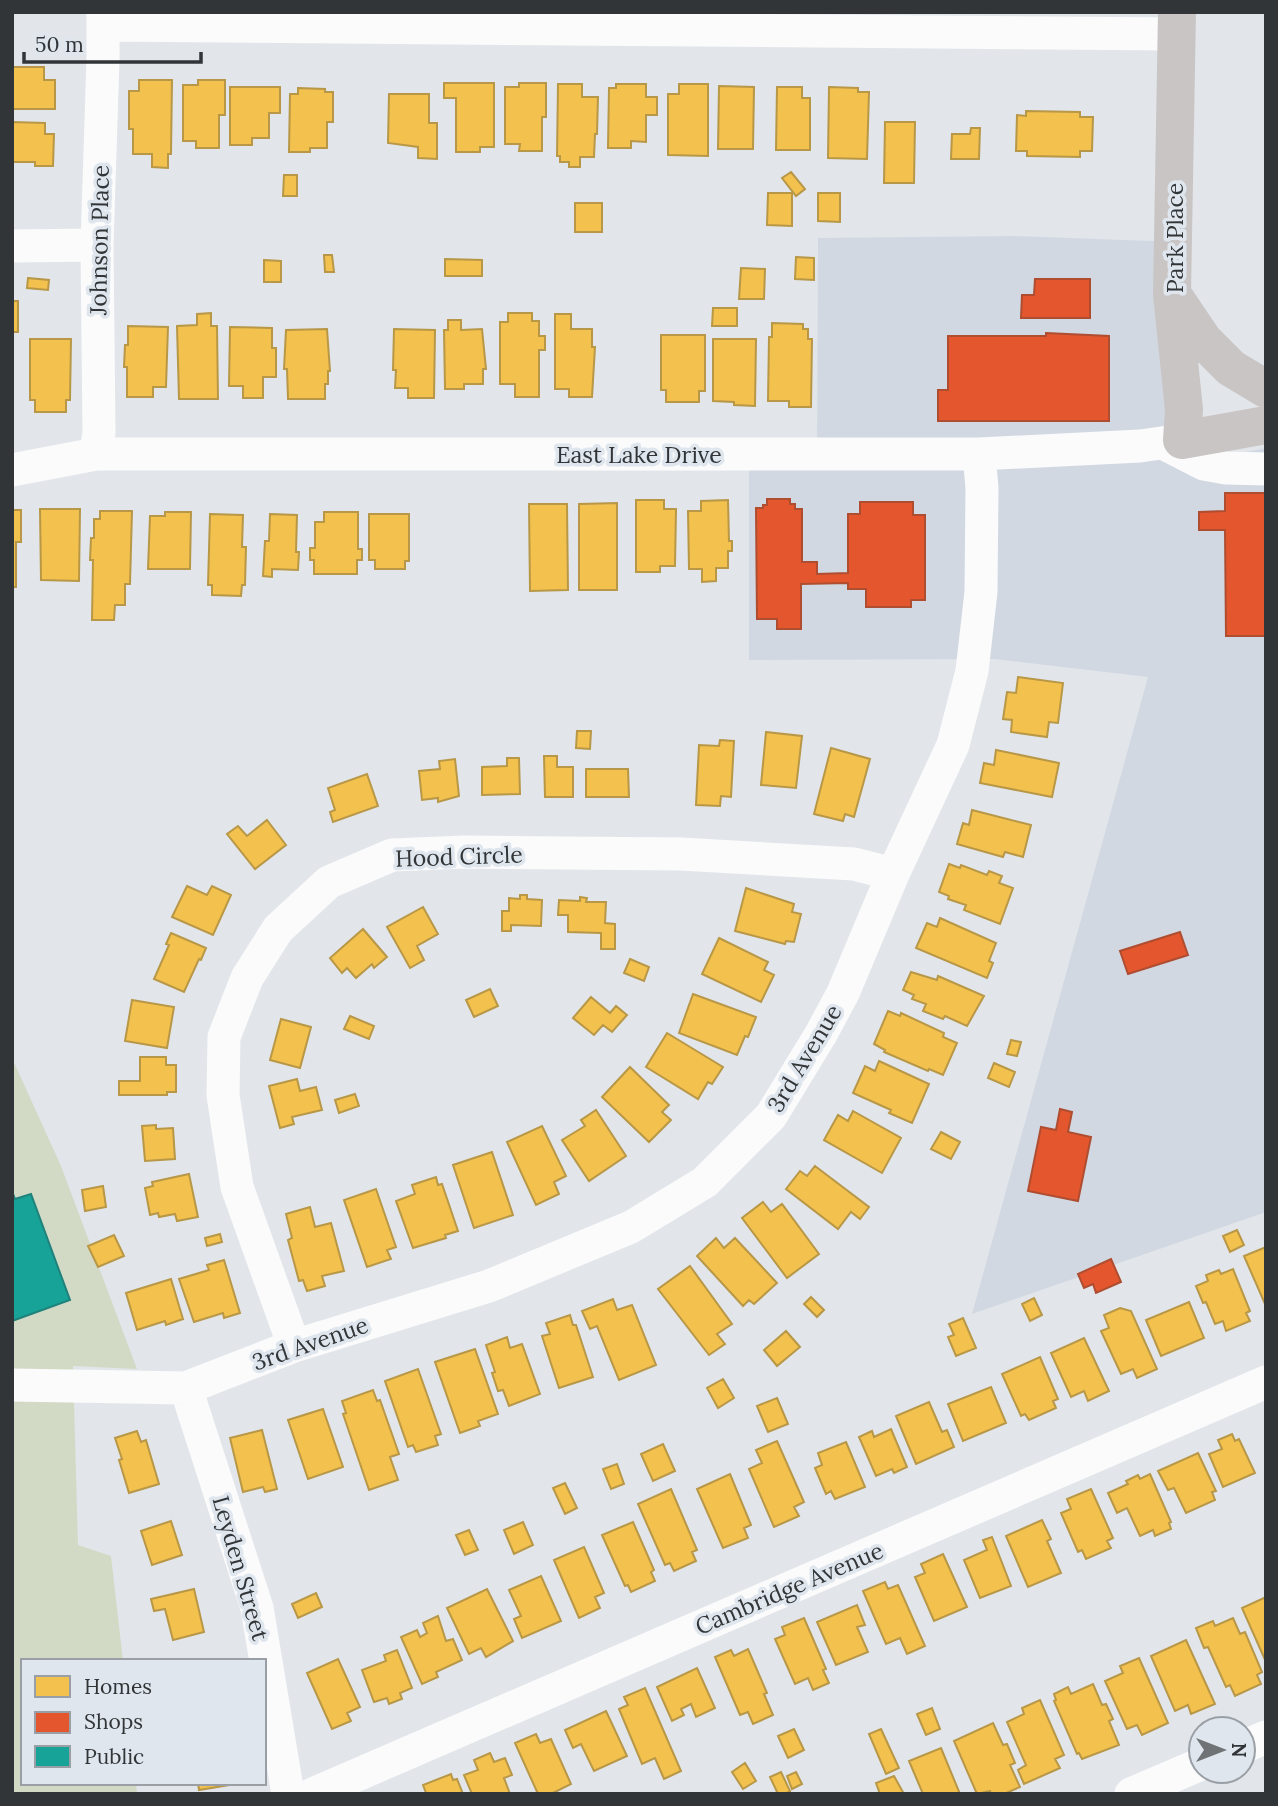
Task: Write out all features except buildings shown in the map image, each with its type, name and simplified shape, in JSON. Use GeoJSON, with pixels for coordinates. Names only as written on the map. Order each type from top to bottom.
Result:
{"type":"FeatureCollection","features":[{"type":"Feature","properties":{"kind":"main road","name":"Park Place"},"geometry":{"type":"LineString","coordinates":[[1174,442],[1184,410],[1172,293],[1177,23]]}},
{"type":"Feature","properties":{"kind":"main road"},"geometry":{"type":"LineString","coordinates":[[1172,293],[1204,341],[1231,368],[1266,389]]}},
{"type":"Feature","properties":{"kind":"main road","name":"East Lake Drive"},"geometry":{"type":"LineString","coordinates":[[1174,442],[1266,425]]}},
{"type":"Feature","properties":{"kind":"street"},"geometry":{"type":"LineString","coordinates":[[103,19],[1177,23]]}},
{"type":"Feature","properties":{"kind":"street","name":"Johnson Place"},"geometry":{"type":"LineString","coordinates":[[96,454],[99,432],[97,245],[103,19]]}},
{"type":"Feature","properties":{"kind":"street"},"geometry":{"type":"LineString","coordinates":[[12,246],[97,245]]}},
{"type":"Feature","properties":{"kind":"street"},"geometry":{"type":"LineString","coordinates":[[1174,442],[1204,464],[1226,468],[1266,468]]}},
{"type":"Feature","properties":{"kind":"street","name":"East Lake Drive"},"geometry":{"type":"LineString","coordinates":[[12,470],[96,454],[979,454],[1174,442]]}},
{"type":"Feature","properties":{"kind":"street","name":"3rd Avenue"},"geometry":{"type":"LineString","coordinates":[[12,1385],[186,1388],[294,1346],[489,1286],[632,1227],[705,1182],[771,1115],[843,993],[893,874],[953,745],[972,671],[981,592],[982,488],[979,454]]}},
{"type":"Feature","properties":{"kind":"street","name":"Hood Circle"},"geometry":{"type":"LineString","coordinates":[[294,1346],[237,1187],[223,1095],[224,1037],[247,978],[278,929],[329,883],[392,855],[465,852],[681,854],[854,864],[893,874]]}},
{"type":"Feature","properties":{"kind":"street","name":"Cambridge Avenue"},"geometry":{"type":"LineString","coordinates":[[313,1794],[1266,1382]]}},
{"type":"Feature","properties":{"kind":"street","name":"Leyden Street"},"geometry":{"type":"LineString","coordinates":[[186,1388],[257,1608],[266,1659]]}},
{"type":"Feature","properties":{"kind":"street","name":"Leyden Street"},"geometry":{"type":"LineString","coordinates":[[266,1662],[288,1794]]}},
{"type":"Feature","properties":{"kind":"street"},"geometry":{"type":"LineString","coordinates":[[1131,1794],[1187,1771]]}},
{"type":"Feature","properties":{"kind":"shaded area"},"geometry":{"type":"Polygon","coordinates":[[[1014,236],[1178,242],[1184,464],[1266,448],[1266,1212],[972,1314],[1148,677],[994,659],[749,660],[749,466],[817,466],[818,238],[1014,236]]]}},
{"type":"Feature","properties":{"kind":"green space"},"geometry":{"type":"Polygon","coordinates":[[[12,1058],[61,1166],[137,1369],[73,1366],[78,1545],[111,1556],[123,1659],[21,1659],[21,1785],[136,1785],[137,1794],[12,1794],[12,1058]]]}}]}
